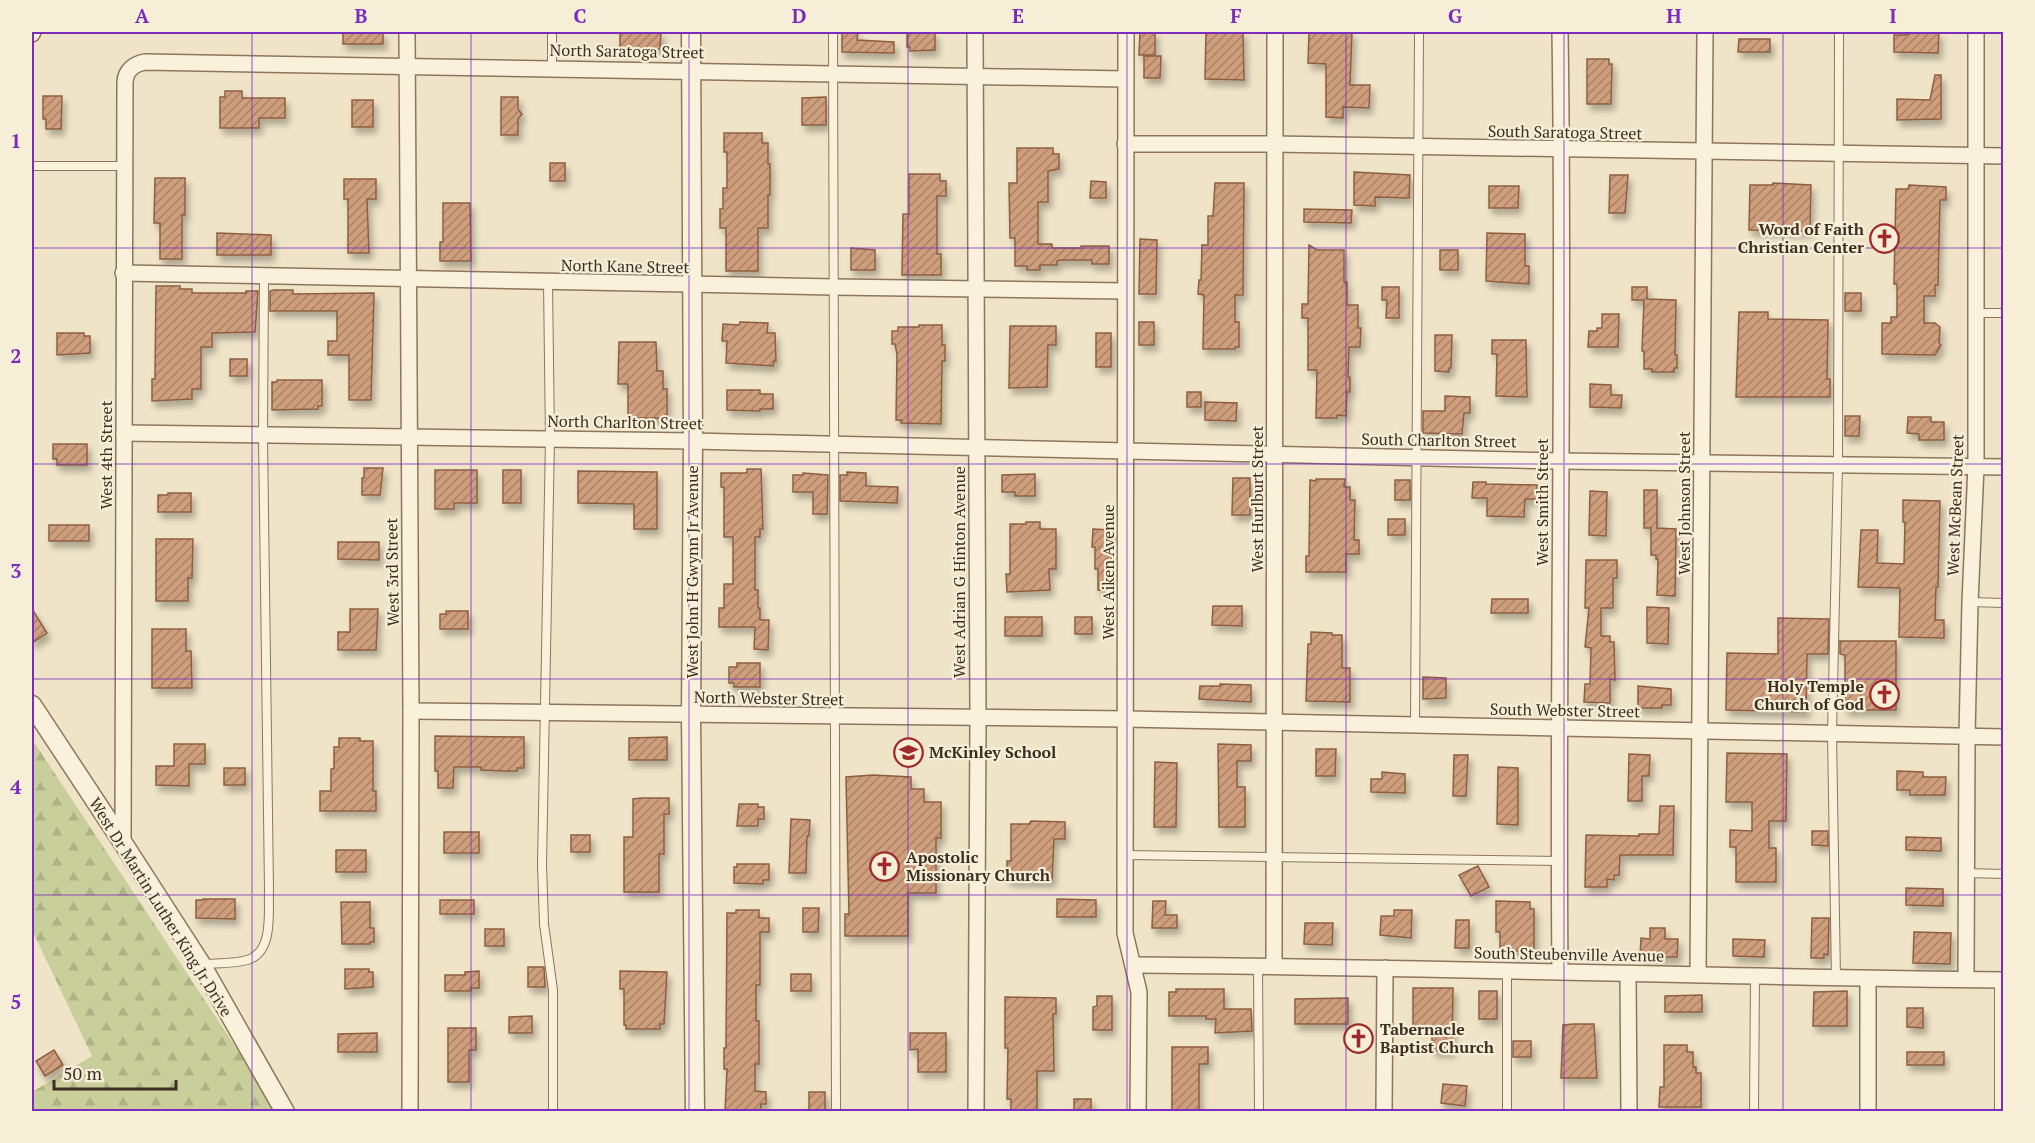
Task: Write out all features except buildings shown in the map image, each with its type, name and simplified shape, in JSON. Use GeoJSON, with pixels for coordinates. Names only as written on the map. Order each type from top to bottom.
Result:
{"type":"FeatureCollection","features":[{"type":"Feature","properties":{"kind":"street","name":"West 3rd Street"},"geometry":{"type":"LineString","coordinates":[[407,32],[411,711],[410,1112]]}},
{"type":"Feature","properties":{"kind":"street","name":"West John H Gwynn Jr Avenue"},"geometry":{"type":"LineString","coordinates":[[691,32],[693,441],[691,716],[695,1112]]}},
{"type":"Feature","properties":{"kind":"street","name":"West Adrian G Hinton Avenue"},"geometry":{"type":"LineString","coordinates":[[975,32],[978,718],[976,1112]]}},
{"type":"Feature","properties":{"kind":"street","name":"West Aiken Avenue"},"geometry":{"type":"LineString","coordinates":[[1126,32],[1125,933],[1139,992],[1138,1112]]}},
{"type":"Feature","properties":{"kind":"street","name":"West Hurlburt Street"},"geometry":{"type":"LineString","coordinates":[[1266,966],[1275,857],[1275,32]]}},
{"type":"Feature","properties":{"kind":"street","name":"West Smith Street"},"geometry":{"type":"LineString","coordinates":[[1560,32],[1562,150],[1558,728],[1560,972]]}},
{"type":"Feature","properties":{"kind":"street","name":"West Johnson Street"},"geometry":{"type":"LineString","coordinates":[[1698,975],[1705,32]]}},
{"type":"Feature","properties":{"kind":"street","name":"West McBean Street"},"geometry":{"type":"LineString","coordinates":[[1966,979],[1967,736],[1976,466],[1976,32]]}},
{"type":"Feature","properties":{"kind":"street","name":"North Saratoga Street"},"geometry":{"type":"LineString","coordinates":[[130,69],[145,62],[1125,78]]}},
{"type":"Feature","properties":{"kind":"street","name":"West 4th Street"},"geometry":{"type":"LineString","coordinates":[[123,843],[123,273],[125,78],[130,69]]}},
{"type":"Feature","properties":{"kind":"street","name":"South Saratoga Street"},"geometry":{"type":"LineString","coordinates":[[1125,144],[1274,144],[2004,156]]}},
{"type":"Feature","properties":{"kind":"street","name":"North Kane Street"},"geometry":{"type":"LineString","coordinates":[[123,273],[834,288],[1125,291]]}},
{"type":"Feature","properties":{"kind":"street","name":"North Charlton Street"},"geometry":{"type":"LineString","coordinates":[[124,433],[693,441],[1126,452]]}},
{"type":"Feature","properties":{"kind":"street","name":"South Charlton Street"},"geometry":{"type":"LineString","coordinates":[[1126,452],[2004,467]]}},
{"type":"Feature","properties":{"kind":"street","name":"West Dr Martin Luther King Jr Drive"},"geometry":{"type":"LineString","coordinates":[[32,705],[201,964],[285,1112]]}},
{"type":"Feature","properties":{"kind":"street","name":"North Webster Street"},"geometry":{"type":"LineString","coordinates":[[411,711],[691,716],[1126,719]]}},
{"type":"Feature","properties":{"kind":"street","name":"South Webster Street"},"geometry":{"type":"LineString","coordinates":[[1126,719],[1832,735],[2004,736]]}},
{"type":"Feature","properties":{"kind":"street","name":"South Steubenville Avenue"},"geometry":{"type":"LineString","coordinates":[[1133,965],[2001,980]]}},
{"type":"Feature","properties":{"kind":"street"},"geometry":{"type":"LineString","coordinates":[[1384,1112],[1385,968]]}},
{"type":"Feature","properties":{"kind":"street"},"geometry":{"type":"LineString","coordinates":[[1629,974],[1629,1112]]}},
{"type":"Feature","properties":{"kind":"street"},"geometry":{"type":"LineString","coordinates":[[1868,979],[1868,1112]]}},
{"type":"Feature","properties":{"kind":"lane"},"geometry":{"type":"LineString","coordinates":[[552,32],[552,68]]}},
{"type":"Feature","properties":{"kind":"lane"},"geometry":{"type":"LineString","coordinates":[[833,32],[836,1112]]}},
{"type":"Feature","properties":{"kind":"lane"},"geometry":{"type":"LineString","coordinates":[[1415,725],[1419,32]]}},
{"type":"Feature","properties":{"kind":"lane"},"geometry":{"type":"LineString","coordinates":[[1836,978],[1832,735],[1838,464],[1839,32]]}},
{"type":"Feature","properties":{"kind":"lane"},"geometry":{"type":"LineString","coordinates":[[32,166],[124,166]]}},
{"type":"Feature","properties":{"kind":"lane"},"geometry":{"type":"LineString","coordinates":[[201,964],[249,959],[260,952],[266,942],[269,889],[262,436],[264,276]]}},
{"type":"Feature","properties":{"kind":"lane"},"geometry":{"type":"LineString","coordinates":[[548,282],[550,440],[542,865],[544,924],[553,990],[553,1112]]}},
{"type":"Feature","properties":{"kind":"lane"},"geometry":{"type":"LineString","coordinates":[[1976,313],[2004,313]]}},
{"type":"Feature","properties":{"kind":"lane"},"geometry":{"type":"LineString","coordinates":[[1970,602],[2004,603]]}},
{"type":"Feature","properties":{"kind":"lane"},"geometry":{"type":"LineString","coordinates":[[1125,855],[1559,861]]}},
{"type":"Feature","properties":{"kind":"lane"},"geometry":{"type":"LineString","coordinates":[[1967,873],[2004,874]]}},
{"type":"Feature","properties":{"kind":"lane"},"geometry":{"type":"LineString","coordinates":[[1258,1112],[1266,966]]}},
{"type":"Feature","properties":{"kind":"lane"},"geometry":{"type":"LineString","coordinates":[[1507,971],[1507,1112]]}},
{"type":"Feature","properties":{"kind":"lane"},"geometry":{"type":"LineString","coordinates":[[1754,1112],[1755,976]]}},
{"type":"Feature","properties":{"kind":"lane"},"geometry":{"type":"LineString","coordinates":[[1999,1112],[2001,980]]}},
{"type":"Feature","properties":{"kind":"green space"},"geometry":{"type":"Polygon","coordinates":[[[32,739],[278,1111],[32,1111],[32,1092],[92,1056],[32,930],[32,739]]]}},
{"type":"Feature","properties":{"kind":"place","name":"Word of Faith Christian Center"},"geometry":{"type":"Point","coordinates":[1885,238]}},
{"type":"Feature","properties":{"kind":"place","name":"Holy Temple Church of God"},"geometry":{"type":"Point","coordinates":[1885,695]}},
{"type":"Feature","properties":{"kind":"place","name":"McKinley School"},"geometry":{"type":"Point","coordinates":[908,752]}},
{"type":"Feature","properties":{"kind":"place","name":"Apostolic Missionary Church"},"geometry":{"type":"Point","coordinates":[885,866]}},
{"type":"Feature","properties":{"kind":"place","name":"Tabernacle Baptist Church"},"geometry":{"type":"Point","coordinates":[1359,1038]}}]}
